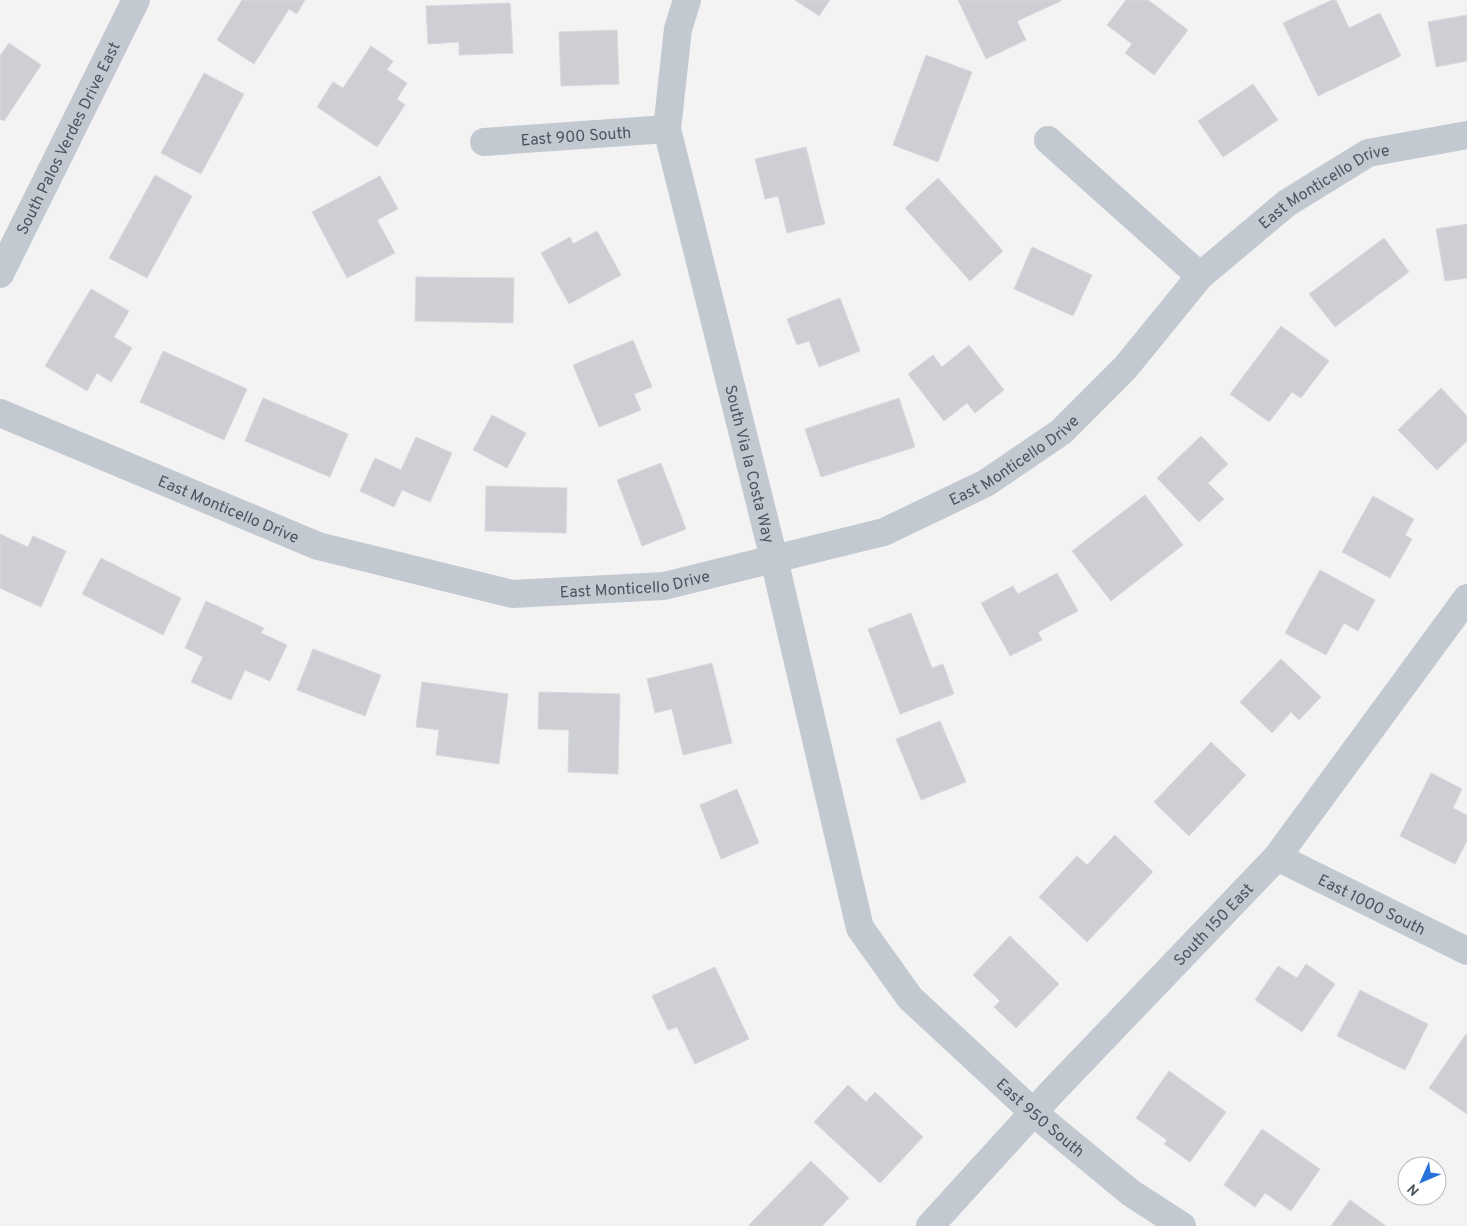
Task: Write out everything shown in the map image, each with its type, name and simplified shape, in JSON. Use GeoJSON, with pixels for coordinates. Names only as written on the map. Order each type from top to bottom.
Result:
{"type":"FeatureCollection","features":[{"type":"Feature","properties":{"kind":"street","name":"South Palos Verdes Drive East"},"geometry":{"type":"LineString","coordinates":[[0,274],[136,0]]}},
{"type":"Feature","properties":{"kind":"street","name":"South Via la Costa Way"},"geometry":{"type":"LineString","coordinates":[[687,0],[678,30],[668,129],[774,559],[860,928]]}},
{"type":"Feature","properties":{"kind":"street","name":"East 900 South"},"geometry":{"type":"LineString","coordinates":[[484,142],[668,129]]}},
{"type":"Feature","properties":{"kind":"street","name":"East Monticello Drive"},"geometry":{"type":"LineString","coordinates":[[0,413],[318,546],[512,594],[664,586],[884,532],[986,483],[1061,432],[1125,368],[1200,276],[1287,203],[1368,153],[1467,135]]}},
{"type":"Feature","properties":{"kind":"street"},"geometry":{"type":"LineString","coordinates":[[1048,140],[1200,276]]}},
{"type":"Feature","properties":{"kind":"street","name":"South 150 East"},"geometry":{"type":"LineString","coordinates":[[930,1226],[1051,1093],[1277,857],[1467,598]]}},
{"type":"Feature","properties":{"kind":"street","name":"East 1000 South"},"geometry":{"type":"LineString","coordinates":[[1277,857],[1467,951]]}},
{"type":"Feature","properties":{"kind":"street","name":"East 950 South"},"geometry":{"type":"LineString","coordinates":[[860,928],[910,998],[1034,1113],[1131,1192],[1182,1226]]}},
{"type":"Feature","properties":{"kind":"building"},"geometry":{"type":"Polygon","coordinates":[[[242,0],[305,0],[297,14],[289,9],[254,64],[217,40],[242,0]]]}},
{"type":"Feature","properties":{"kind":"building"},"geometry":{"type":"Polygon","coordinates":[[[795,0],[830,0],[819,16],[795,0]]]}},
{"type":"Feature","properties":{"kind":"building"},"geometry":{"type":"Polygon","coordinates":[[[958,0],[1061,1],[1017,21],[1026,40],[986,59],[958,0]]]}},
{"type":"Feature","properties":{"kind":"building"},"geometry":{"type":"Polygon","coordinates":[[[1126,0],[1148,0],[1188,30],[1154,75],[1125,53],[1132,44],[1107,25],[1126,0]]]}},
{"type":"Feature","properties":{"kind":"building"},"geometry":{"type":"Polygon","coordinates":[[[1332,0],[1336,0],[1349,28],[1380,13],[1401,56],[1318,96],[1283,23],[1332,0]]]}},
{"type":"Feature","properties":{"kind":"building"},"geometry":{"type":"Polygon","coordinates":[[[510,3],[513,53],[459,55],[459,42],[428,44],[426,6],[510,3]]]}},
{"type":"Feature","properties":{"kind":"building"},"geometry":{"type":"Polygon","coordinates":[[[1467,15],[1467,61],[1436,67],[1428,22],[1467,15]]]}},
{"type":"Feature","properties":{"kind":"building"},"geometry":{"type":"Polygon","coordinates":[[[617,30],[619,84],[561,86],[559,32],[617,30]]]}},
{"type":"Feature","properties":{"kind":"building"},"geometry":{"type":"Polygon","coordinates":[[[9,43],[41,65],[4,121],[0,119],[0,56],[9,43]]]}},
{"type":"Feature","properties":{"kind":"building"},"geometry":{"type":"Polygon","coordinates":[[[371,46],[393,61],[387,70],[407,83],[397,99],[405,105],[377,147],[317,107],[333,82],[343,88],[371,46]]]}},
{"type":"Feature","properties":{"kind":"building"},"geometry":{"type":"Polygon","coordinates":[[[926,55],[972,72],[938,162],[893,145],[926,55]]]}},
{"type":"Feature","properties":{"kind":"building"},"geometry":{"type":"Polygon","coordinates":[[[204,73],[244,94],[201,174],[161,153],[204,73]]]}},
{"type":"Feature","properties":{"kind":"building"},"geometry":{"type":"Polygon","coordinates":[[[1253,84],[1278,120],[1223,157],[1198,121],[1253,84]]]}},
{"type":"Feature","properties":{"kind":"building"},"geometry":{"type":"Polygon","coordinates":[[[806,147],[825,224],[787,233],[778,196],[765,199],[755,159],[806,147]]]}},
{"type":"Feature","properties":{"kind":"building"},"geometry":{"type":"Polygon","coordinates":[[[155,175],[192,196],[147,278],[109,258],[155,175]]]}},
{"type":"Feature","properties":{"kind":"building"},"geometry":{"type":"Polygon","coordinates":[[[380,176],[398,209],[377,220],[395,253],[347,278],[312,212],[380,176]]]}},
{"type":"Feature","properties":{"kind":"building"},"geometry":{"type":"Polygon","coordinates":[[[938,178],[1003,251],[970,281],[905,208],[938,178]]]}},
{"type":"Feature","properties":{"kind":"building"},"geometry":{"type":"Polygon","coordinates":[[[1467,224],[1467,278],[1445,281],[1436,229],[1467,224]]]}},
{"type":"Feature","properties":{"kind":"building"},"geometry":{"type":"Polygon","coordinates":[[[597,231],[621,275],[569,304],[541,253],[570,237],[573,244],[597,231]]]}},
{"type":"Feature","properties":{"kind":"building"},"geometry":{"type":"Polygon","coordinates":[[[1384,238],[1409,272],[1335,327],[1309,294],[1384,238]]]}},
{"type":"Feature","properties":{"kind":"building"},"geometry":{"type":"Polygon","coordinates":[[[1032,247],[1092,275],[1073,316],[1014,289],[1032,247]]]}},
{"type":"Feature","properties":{"kind":"building"},"geometry":{"type":"Polygon","coordinates":[[[416,277],[514,278],[513,323],[415,321],[416,277]]]}},
{"type":"Feature","properties":{"kind":"building"},"geometry":{"type":"Polygon","coordinates":[[[91,289],[129,311],[114,337],[132,348],[111,382],[97,373],[87,391],[45,366],[91,289]]]}},
{"type":"Feature","properties":{"kind":"building"},"geometry":{"type":"Polygon","coordinates":[[[840,298],[860,351],[819,367],[809,341],[797,345],[787,319],[840,298]]]}},
{"type":"Feature","properties":{"kind":"building"},"geometry":{"type":"Polygon","coordinates":[[[1281,326],[1329,361],[1301,398],[1292,392],[1269,422],[1230,394],[1281,326]]]}},
{"type":"Feature","properties":{"kind":"building"},"geometry":{"type":"Polygon","coordinates":[[[633,340],[652,387],[634,394],[641,410],[599,427],[573,365],[633,340]]]}},
{"type":"Feature","properties":{"kind":"building"},"geometry":{"type":"Polygon","coordinates":[[[969,345],[1004,390],[975,413],[967,403],[944,421],[908,374],[933,355],[942,367],[969,345]]]}},
{"type":"Feature","properties":{"kind":"building"},"geometry":{"type":"Polygon","coordinates":[[[163,351],[247,389],[224,440],[140,402],[163,351]]]}},
{"type":"Feature","properties":{"kind":"building"},"geometry":{"type":"Polygon","coordinates":[[[1441,388],[1467,416],[1467,441],[1437,470],[1398,430],[1441,388]]]}},
{"type":"Feature","properties":{"kind":"building"},"geometry":{"type":"Polygon","coordinates":[[[263,398],[348,434],[330,477],[245,441],[263,398]]]}},
{"type":"Feature","properties":{"kind":"building"},"geometry":{"type":"Polygon","coordinates":[[[899,398],[915,447],[821,477],[805,429],[899,398]]]}},
{"type":"Feature","properties":{"kind":"building"},"geometry":{"type":"Polygon","coordinates":[[[492,415],[526,433],[507,468],[473,450],[492,415]]]}},
{"type":"Feature","properties":{"kind":"building"},"geometry":{"type":"Polygon","coordinates":[[[1201,436],[1228,464],[1208,483],[1224,499],[1199,522],[1157,478],[1201,436]]]}},
{"type":"Feature","properties":{"kind":"building"},"geometry":{"type":"Polygon","coordinates":[[[416,437],[452,453],[430,502],[402,490],[394,507],[360,491],[375,458],[401,470],[416,437]]]}},
{"type":"Feature","properties":{"kind":"building"},"geometry":{"type":"Polygon","coordinates":[[[661,463],[686,529],[642,546],[617,480],[661,463]]]}},
{"type":"Feature","properties":{"kind":"building"},"geometry":{"type":"Polygon","coordinates":[[[486,486],[567,488],[566,533],[485,531],[486,486]]]}},
{"type":"Feature","properties":{"kind":"building"},"geometry":{"type":"Polygon","coordinates":[[[1145,495],[1183,545],[1111,601],[1072,551],[1145,495]]]}},
{"type":"Feature","properties":{"kind":"building"},"geometry":{"type":"Polygon","coordinates":[[[1373,496],[1414,519],[1405,535],[1412,539],[1390,578],[1342,552],[1373,496]]]}},
{"type":"Feature","properties":{"kind":"building"},"geometry":{"type":"Polygon","coordinates":[[[0,534],[28,547],[33,536],[66,551],[41,607],[0,588],[0,534]]]}},
{"type":"Feature","properties":{"kind":"building"},"geometry":{"type":"Polygon","coordinates":[[[101,558],[181,598],[163,635],[82,594],[101,558]]]}},
{"type":"Feature","properties":{"kind":"building"},"geometry":{"type":"Polygon","coordinates":[[[1320,570],[1375,600],[1358,631],[1344,623],[1326,655],[1285,633],[1320,570]]]}},
{"type":"Feature","properties":{"kind":"building"},"geometry":{"type":"Polygon","coordinates":[[[1057,573],[1078,611],[1038,632],[1042,640],[1010,656],[981,603],[1013,586],[1018,594],[1057,573]]]}},
{"type":"Feature","properties":{"kind":"building"},"geometry":{"type":"Polygon","coordinates":[[[206,601],[264,628],[261,633],[287,645],[270,681],[245,670],[231,700],[191,682],[203,657],[185,648],[206,601]]]}},
{"type":"Feature","properties":{"kind":"building"},"geometry":{"type":"Polygon","coordinates":[[[911,613],[932,668],[943,664],[954,694],[900,714],[868,629],[911,613]]]}},
{"type":"Feature","properties":{"kind":"building"},"geometry":{"type":"Polygon","coordinates":[[[313,649],[381,675],[365,716],[297,690],[313,649]]]}},
{"type":"Feature","properties":{"kind":"building"},"geometry":{"type":"Polygon","coordinates":[[[1281,659],[1321,697],[1299,720],[1291,712],[1272,733],[1240,702],[1281,659]]]}},
{"type":"Feature","properties":{"kind":"building"},"geometry":{"type":"Polygon","coordinates":[[[712,663],[732,743],[683,755],[672,709],[655,713],[647,679],[712,663]]]}},
{"type":"Feature","properties":{"kind":"building"},"geometry":{"type":"Polygon","coordinates":[[[422,682],[508,694],[499,764],[436,755],[439,730],[416,727],[422,682]]]}},
{"type":"Feature","properties":{"kind":"building"},"geometry":{"type":"Polygon","coordinates":[[[539,692],[620,694],[618,774],[568,772],[569,730],[538,729],[539,692]]]}},
{"type":"Feature","properties":{"kind":"building"},"geometry":{"type":"Polygon","coordinates":[[[940,721],[966,782],[921,800],[896,739],[940,721]]]}},
{"type":"Feature","properties":{"kind":"building"},"geometry":{"type":"Polygon","coordinates":[[[1211,742],[1246,775],[1189,836],[1154,802],[1211,742]]]}},
{"type":"Feature","properties":{"kind":"building"},"geometry":{"type":"Polygon","coordinates":[[[1431,773],[1462,789],[1453,808],[1467,815],[1467,841],[1455,864],[1400,836],[1431,773]]]}},
{"type":"Feature","properties":{"kind":"building"},"geometry":{"type":"Polygon","coordinates":[[[737,789],[759,843],[721,859],[700,805],[737,789]]]}},
{"type":"Feature","properties":{"kind":"building"},"geometry":{"type":"Polygon","coordinates":[[[1115,835],[1153,872],[1087,942],[1039,897],[1077,856],[1087,865],[1115,835]]]}},
{"type":"Feature","properties":{"kind":"building"},"geometry":{"type":"Polygon","coordinates":[[[1010,936],[1059,984],[1016,1028],[994,1007],[1000,1001],[973,975],[1010,936]]]}},
{"type":"Feature","properties":{"kind":"building"},"geometry":{"type":"Polygon","coordinates":[[[1306,964],[1335,984],[1302,1032],[1255,1000],[1278,966],[1297,978],[1306,964]]]}},
{"type":"Feature","properties":{"kind":"building"},"geometry":{"type":"Polygon","coordinates":[[[715,967],[749,1039],[695,1064],[677,1027],[668,1030],[652,996],[715,967]]]}},
{"type":"Feature","properties":{"kind":"building"},"geometry":{"type":"Polygon","coordinates":[[[1360,990],[1428,1024],[1405,1070],[1337,1036],[1360,990]]]}},
{"type":"Feature","properties":{"kind":"building"},"geometry":{"type":"Polygon","coordinates":[[[1467,1035],[1467,1114],[1429,1088],[1467,1035]]]}},
{"type":"Feature","properties":{"kind":"building"},"geometry":{"type":"Polygon","coordinates":[[[1169,1071],[1226,1112],[1190,1162],[1164,1144],[1167,1140],[1136,1118],[1169,1071]]]}},
{"type":"Feature","properties":{"kind":"building"},"geometry":{"type":"Polygon","coordinates":[[[848,1085],[866,1102],[875,1092],[923,1137],[880,1183],[814,1122],[848,1085]]]}},
{"type":"Feature","properties":{"kind":"building"},"geometry":{"type":"Polygon","coordinates":[[[1262,1129],[1320,1169],[1291,1211],[1265,1193],[1255,1207],[1224,1185],[1262,1129]]]}},
{"type":"Feature","properties":{"kind":"building"},"geometry":{"type":"Polygon","coordinates":[[[811,1161],[849,1198],[822,1226],[748,1226],[811,1161]]]}},
{"type":"Feature","properties":{"kind":"building"},"geometry":{"type":"Polygon","coordinates":[[[1350,1200],[1386,1226],[1331,1226],[1350,1200]]]}}]}
